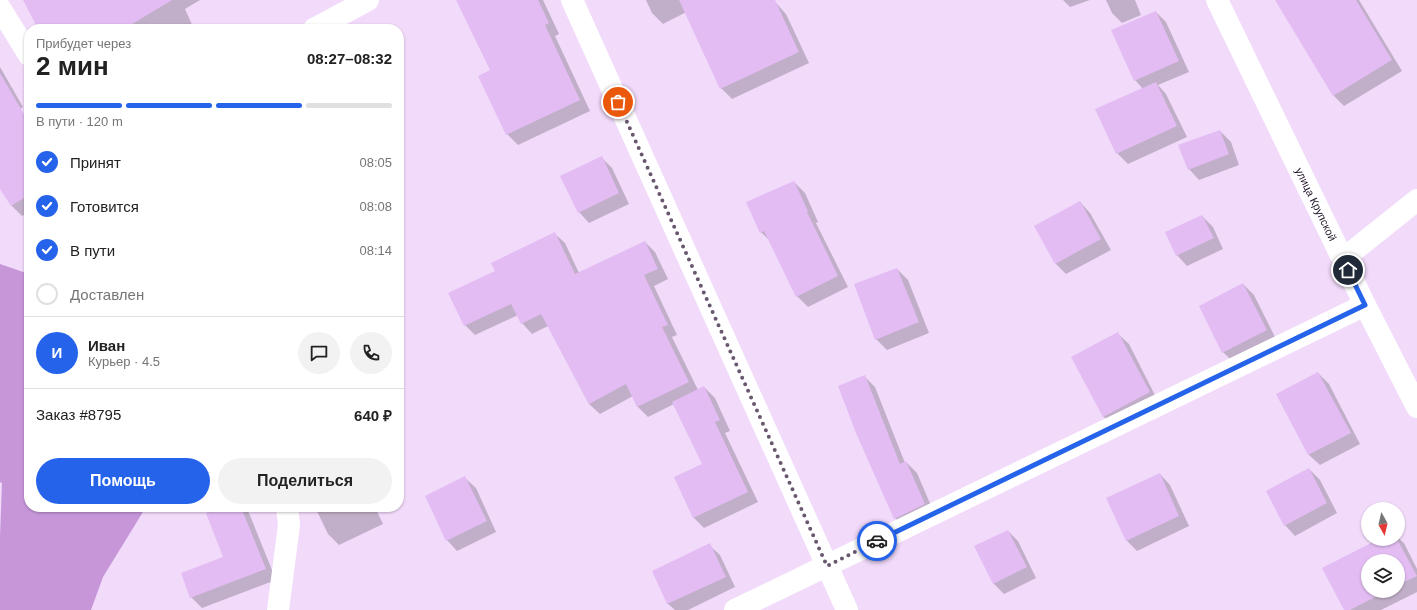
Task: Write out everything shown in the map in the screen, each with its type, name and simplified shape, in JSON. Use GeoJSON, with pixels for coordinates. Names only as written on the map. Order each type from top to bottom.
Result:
{"type":"FeatureCollection","features":[{"type":"Feature","properties":{"kind":"street"},"geometry":{"type":"LineString","coordinates":[[323,24],[368,0]]}},
{"type":"Feature","properties":{"kind":"street"},"geometry":{"type":"LineString","coordinates":[[572,0],[847,610]]}},
{"type":"Feature","properties":{"kind":"street","name":"улица Крупской"},"geometry":{"type":"LineString","coordinates":[[1217,0],[1365,305],[1417,407]]}},
{"type":"Feature","properties":{"kind":"street"},"geometry":{"type":"LineString","coordinates":[[0,8],[24,46]]}},
{"type":"Feature","properties":{"kind":"street"},"geometry":{"type":"LineString","coordinates":[[1343,259],[1417,200]]}},
{"type":"Feature","properties":{"kind":"street"},"geometry":{"type":"LineString","coordinates":[[735,610],[1365,305]]}},
{"type":"Feature","properties":{"kind":"street"},"geometry":{"type":"LineString","coordinates":[[278,610],[289,525],[288,512]]}},
{"type":"Feature","properties":{"kind":"shaded area"},"geometry":{"type":"Polygon","coordinates":[[[0,264],[24,272],[24,512],[143,512],[103,577],[91,610],[0,610],[2,483],[0,482],[0,264]]]}},
{"type":"Feature","properties":{"kind":"building"},"geometry":{"type":"Polygon","coordinates":[[[23,0],[172,0],[132,24],[35,24],[23,0]]]}},
{"type":"Feature","properties":{"kind":"building"},"geometry":{"type":"Polygon","coordinates":[[[456,0],[538,0],[549,23],[545,25],[580,100],[506,135],[478,76],[490,70],[456,0]]]}},
{"type":"Feature","properties":{"kind":"building"},"geometry":{"type":"Polygon","coordinates":[[[679,0],[775,0],[799,52],[720,89],[679,0]]]}},
{"type":"Feature","properties":{"kind":"building"},"geometry":{"type":"Polygon","coordinates":[[[1275,0],[1356,0],[1392,60],[1333,96],[1275,0]]]}},
{"type":"Feature","properties":{"kind":"building"},"geometry":{"type":"Polygon","coordinates":[[[1156,11],[1179,61],[1134,81],[1111,30],[1156,11]]]}},
{"type":"Feature","properties":{"kind":"building"},"geometry":{"type":"Polygon","coordinates":[[[0,73],[24,114],[24,198],[11,206],[0,189],[0,73]]]}},
{"type":"Feature","properties":{"kind":"building"},"geometry":{"type":"Polygon","coordinates":[[[1156,82],[1177,126],[1116,154],[1095,109],[1156,82]]]}},
{"type":"Feature","properties":{"kind":"building"},"geometry":{"type":"Polygon","coordinates":[[[1220,130],[1229,154],[1188,170],[1178,145],[1220,130]]]}},
{"type":"Feature","properties":{"kind":"building"},"geometry":{"type":"Polygon","coordinates":[[[602,156],[619,193],[578,213],[560,176],[602,156]]]}},
{"type":"Feature","properties":{"kind":"building"},"geometry":{"type":"Polygon","coordinates":[[[794,181],[808,211],[807,212],[838,276],[796,297],[764,231],[760,233],[746,202],[794,181]]]}},
{"type":"Feature","properties":{"kind":"building"},"geometry":{"type":"Polygon","coordinates":[[[1080,201],[1101,239],[1055,264],[1034,226],[1080,201]]]}},
{"type":"Feature","properties":{"kind":"building"},"geometry":{"type":"Polygon","coordinates":[[[1202,215],[1214,238],[1176,256],[1165,232],[1202,215]]]}},
{"type":"Feature","properties":{"kind":"building"},"geometry":{"type":"Polygon","coordinates":[[[555,232],[575,274],[645,241],[658,269],[644,275],[668,325],[662,327],[689,382],[637,407],[626,384],[589,404],[541,314],[521,324],[511,304],[464,326],[448,293],[495,271],[491,263],[555,232]]]}},
{"type":"Feature","properties":{"kind":"building"},"geometry":{"type":"Polygon","coordinates":[[[897,268],[919,322],[875,340],[854,284],[897,268]]]}},
{"type":"Feature","properties":{"kind":"building"},"geometry":{"type":"Polygon","coordinates":[[[1243,283],[1267,330],[1222,353],[1199,306],[1243,283]]]}},
{"type":"Feature","properties":{"kind":"building"},"geometry":{"type":"Polygon","coordinates":[[[1118,332],[1150,392],[1103,417],[1071,357],[1118,332]]]}},
{"type":"Feature","properties":{"kind":"building"},"geometry":{"type":"Polygon","coordinates":[[[1318,372],[1351,433],[1308,455],[1276,394],[1318,372]]]}},
{"type":"Feature","properties":{"kind":"building"},"geometry":{"type":"Polygon","coordinates":[[[865,375],[900,464],[906,461],[925,504],[894,519],[856,433],[838,386],[865,375]]]}},
{"type":"Feature","properties":{"kind":"building"},"geometry":{"type":"Polygon","coordinates":[[[704,386],[720,420],[715,422],[748,492],[693,518],[674,477],[702,464],[672,402],[704,386]]]}},
{"type":"Feature","properties":{"kind":"building"},"geometry":{"type":"Polygon","coordinates":[[[1309,468],[1327,503],[1284,526],[1266,491],[1309,468]]]}},
{"type":"Feature","properties":{"kind":"building"},"geometry":{"type":"Polygon","coordinates":[[[1160,473],[1179,516],[1126,541],[1106,498],[1160,473]]]}},
{"type":"Feature","properties":{"kind":"building"},"geometry":{"type":"Polygon","coordinates":[[[465,476],[487,521],[446,541],[425,496],[465,476]]]}},
{"type":"Feature","properties":{"kind":"building"},"geometry":{"type":"Polygon","coordinates":[[[243,512],[266,569],[190,598],[181,573],[223,557],[206,513],[243,512]]]}},
{"type":"Feature","properties":{"kind":"building"},"geometry":{"type":"Polygon","coordinates":[[[1008,530],[1027,567],[993,584],[974,546],[1008,530]]]}},
{"type":"Feature","properties":{"kind":"building"},"geometry":{"type":"Polygon","coordinates":[[[710,543],[726,577],[667,604],[652,571],[710,543]]]}},
{"type":"Feature","properties":{"kind":"building"},"geometry":{"type":"Polygon","coordinates":[[[1365,546],[1401,546],[1417,576],[1405,582],[1405,554],[1361,554],[1361,598],[1373,598],[1350,610],[1344,610],[1322,568],[1365,546]]]}},
{"type":"Feature","properties":{"kind":"way so far"},"geometry":{"type":"LineString","coordinates":[[618,102],[827,566],[877,541]]}},
{"type":"Feature","properties":{"kind":"route"},"geometry":{"type":"LineString","coordinates":[[877,541],[1365,305],[1348,270]]}}]}
